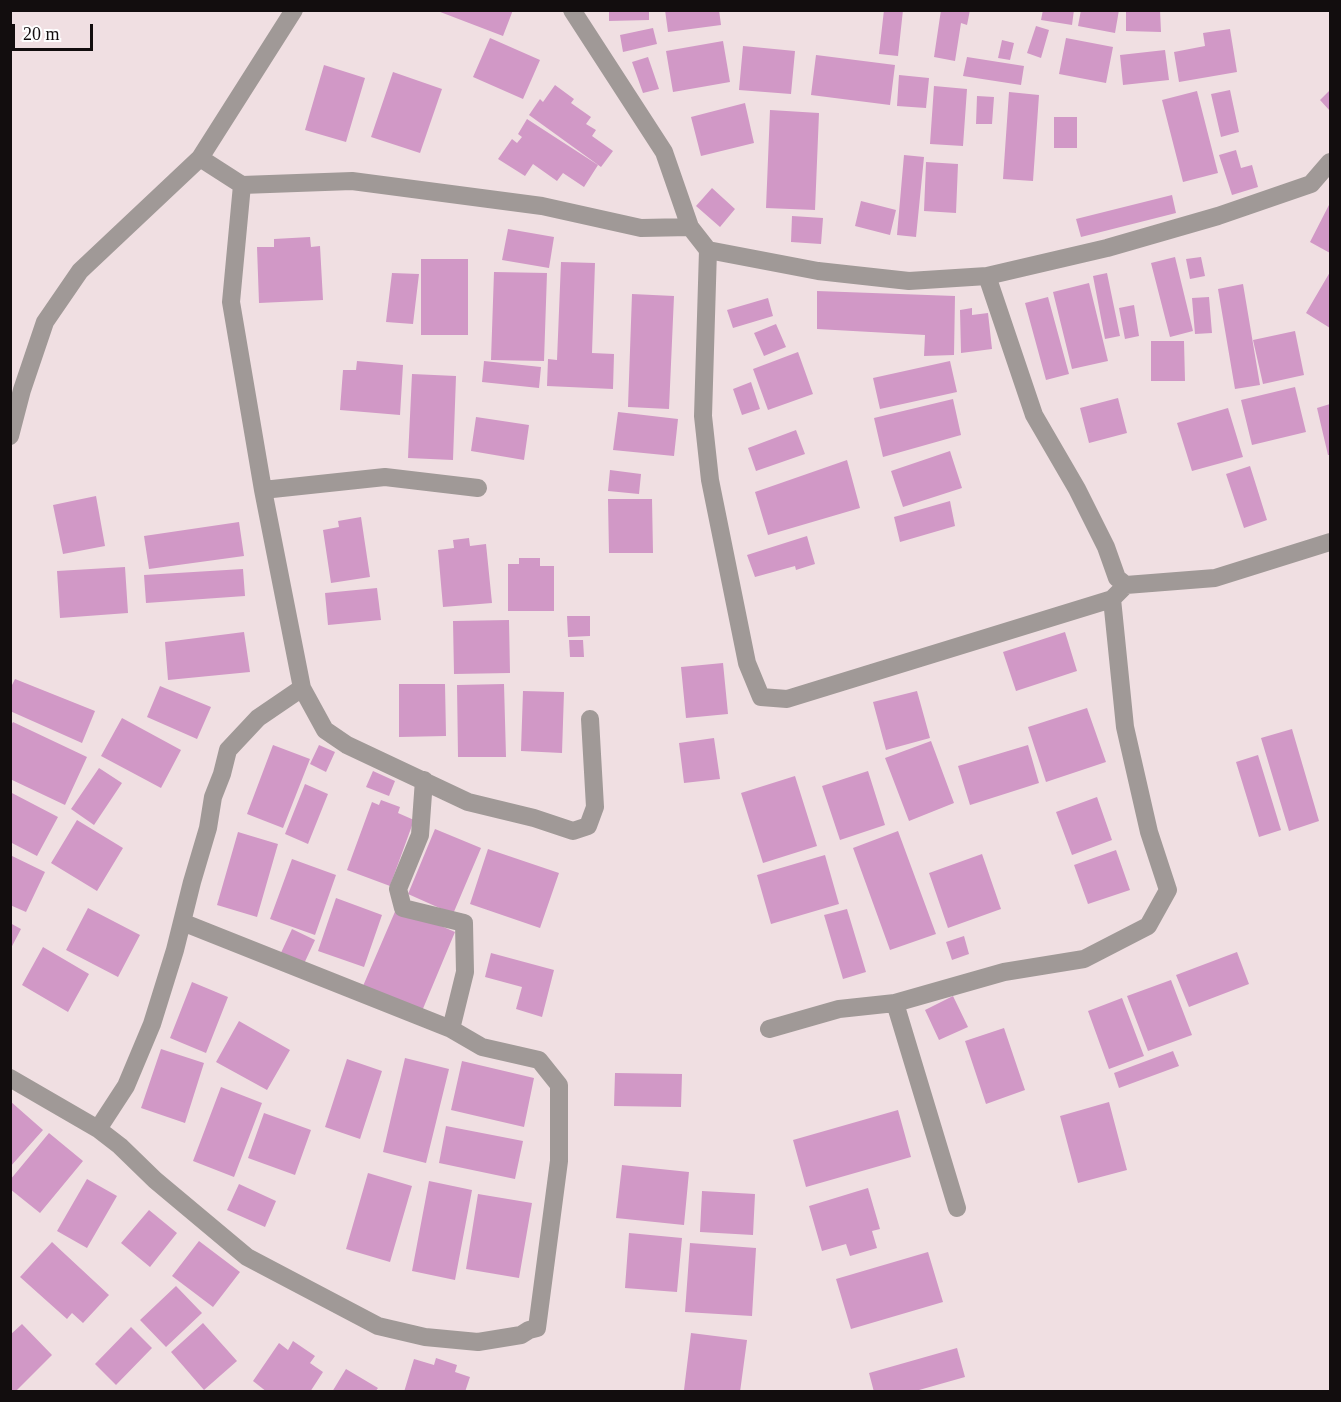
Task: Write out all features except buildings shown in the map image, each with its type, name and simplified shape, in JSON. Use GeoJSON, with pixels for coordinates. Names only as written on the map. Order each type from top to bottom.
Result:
{"type":"FeatureCollection","features":[{"type":"Feature","properties":{"kind":"street"},"geometry":{"type":"LineString","coordinates":[[10,436],[22,390],[45,322],[80,272],[200,158],[294,10]]}},
{"type":"Feature","properties":{"kind":"street"},"geometry":{"type":"LineString","coordinates":[[572,10],[664,152],[690,227],[708,250],[703,416],[710,480],[747,663],[761,697],[787,699],[1112,599],[1126,585],[1215,578],[1330,542]]}},
{"type":"Feature","properties":{"kind":"street"},"geometry":{"type":"LineString","coordinates":[[200,158],[242,185],[352,181],[543,206],[641,228],[690,227]]}},
{"type":"Feature","properties":{"kind":"street"},"geometry":{"type":"LineString","coordinates":[[1311,184],[1330,162]]}},
{"type":"Feature","properties":{"kind":"street"},"geometry":{"type":"LineString","coordinates":[[708,250],[818,271],[909,280],[987,276],[1107,248],[1330,180]]}},
{"type":"Feature","properties":{"kind":"street"},"geometry":{"type":"LineString","coordinates":[[242,185],[231,302],[263,490],[302,688],[325,730],[347,745],[468,802],[534,818],[573,831],[588,826],[595,807],[590,719]]}},
{"type":"Feature","properties":{"kind":"street"},"geometry":{"type":"LineString","coordinates":[[987,276],[1034,415],[1077,489],[1106,547],[1117,578],[1126,585]]}},
{"type":"Feature","properties":{"kind":"street"},"geometry":{"type":"LineString","coordinates":[[263,490],[385,477],[478,488]]}},
{"type":"Feature","properties":{"kind":"street"},"geometry":{"type":"LineString","coordinates":[[769,1029],[840,1009],[895,1003],[1004,972],[1084,959],[1148,926],[1168,890],[1149,832],[1125,727],[1112,599]]}},
{"type":"Feature","properties":{"kind":"street"},"geometry":{"type":"LineString","coordinates":[[98,1129],[126,1086],[152,1024],[208,828],[213,797],[228,750],[258,718],[302,688]]}},
{"type":"Feature","properties":{"kind":"street"},"geometry":{"type":"LineString","coordinates":[[424,780],[420,835],[398,889],[403,908],[464,923],[465,972],[451,1029]]}},
{"type":"Feature","properties":{"kind":"street"},"geometry":{"type":"LineString","coordinates":[[10,1078],[98,1129],[120,1146],[154,1180],[246,1257],[378,1326],[425,1337],[478,1342],[521,1335],[537,1328],[558,1161],[560,1085],[539,1060],[482,1047],[451,1029],[182,922]]}},
{"type":"Feature","properties":{"kind":"street"},"geometry":{"type":"LineString","coordinates":[[895,1003],[957,1208]]}}]}
